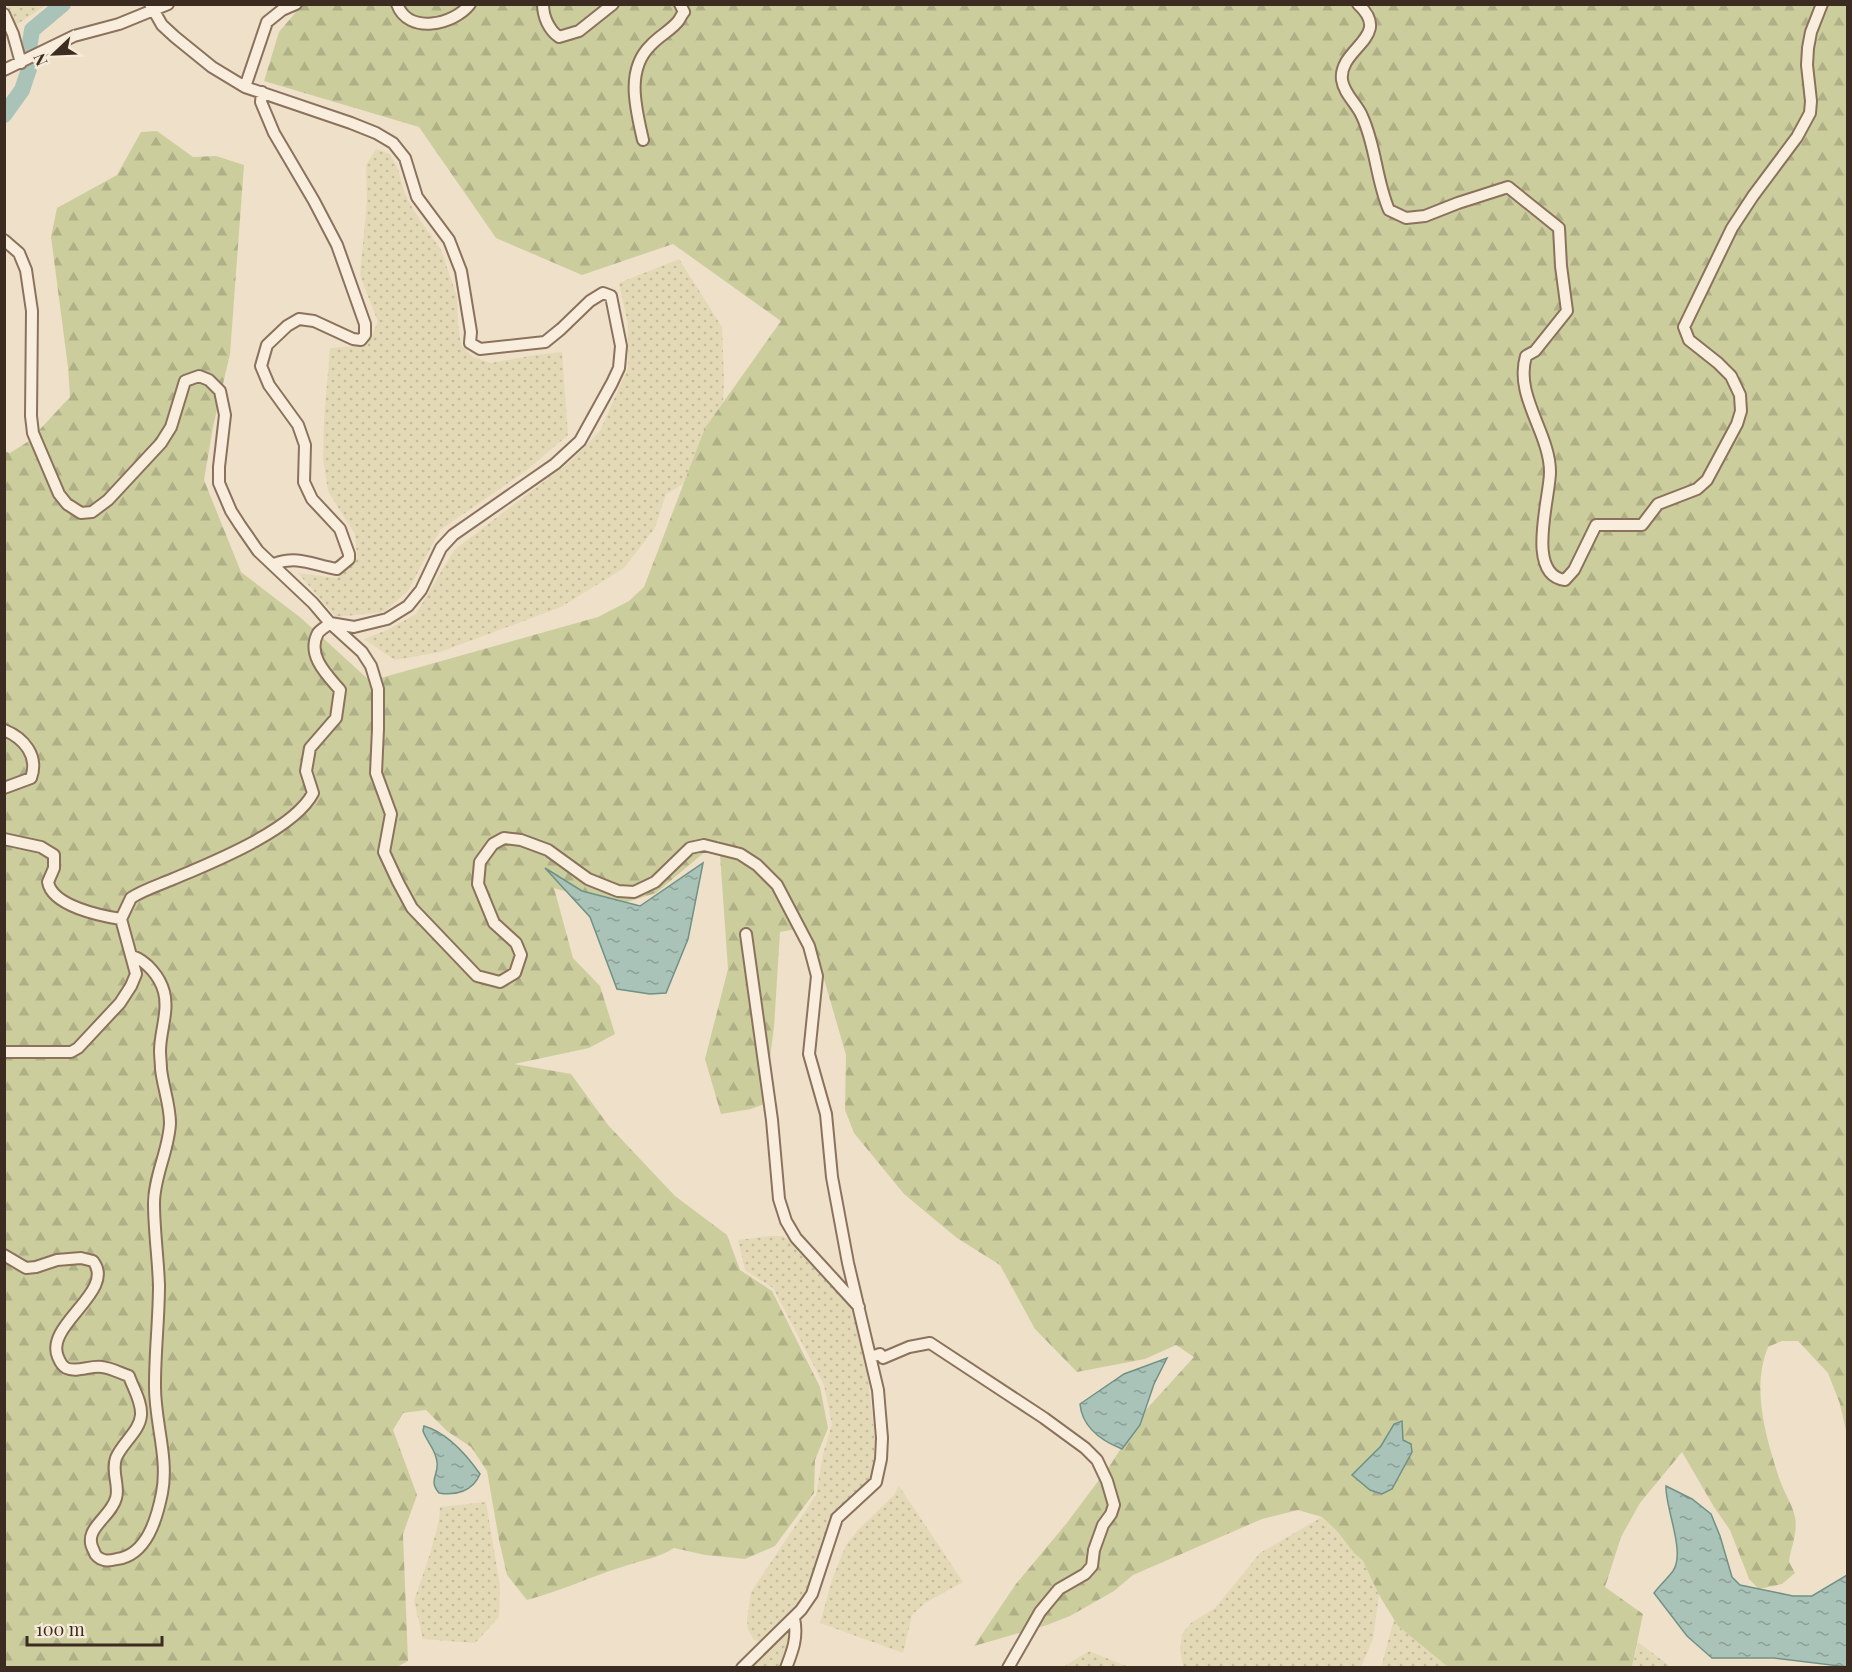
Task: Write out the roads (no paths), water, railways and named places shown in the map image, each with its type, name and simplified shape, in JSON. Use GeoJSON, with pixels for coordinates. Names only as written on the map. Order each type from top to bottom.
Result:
{"type":"FeatureCollection","features":[{"type":"Feature","properties":{"kind":"street"},"geometry":{"type":"LineString","coordinates":[[4,70],[74,36],[119,24],[152,8],[168,4]]}},
{"type":"Feature","properties":{"kind":"street"},"geometry":{"type":"LineString","coordinates":[[245,87],[267,22],[282,10],[296,4]]}},
{"type":"Feature","properties":{"kind":"street"},"geometry":{"type":"LineString","coordinates":[[396,4],[404,17],[419,23],[440,23],[462,14],[470,4]]}},
{"type":"Feature","properties":{"kind":"street"},"geometry":{"type":"LineString","coordinates":[[543,4],[543,12],[551,31],[559,37],[579,31],[613,4]]}},
{"type":"Feature","properties":{"kind":"street"},"geometry":{"type":"LineString","coordinates":[[643,140],[634,88],[636,70],[640,58],[650,46],[679,20],[684,12],[680,4]]}},
{"type":"Feature","properties":{"kind":"street"},"geometry":{"type":"LineString","coordinates":[[1358,4],[1367,12],[1371,26],[1367,36],[1346,62],[1342,81],[1350,98],[1361,113],[1370,135],[1381,192],[1389,210],[1406,218],[1425,216],[1458,202],[1508,187],[1559,228],[1567,311],[1535,351],[1526,356],[1523,374],[1526,391],[1543,438],[1550,470],[1542,533],[1543,556],[1550,573],[1557,579],[1565,580],[1574,570],[1596,525],[1642,525],[1658,504],[1697,489],[1707,480],[1737,424],[1741,411],[1740,395],[1731,376],[1689,340],[1684,327],[1732,228],[1797,137],[1810,113],[1808,48],[1811,32],[1822,4]]}},
{"type":"Feature","properties":{"kind":"street"},"geometry":{"type":"LineString","coordinates":[[152,8],[162,25],[175,37],[212,67],[245,87],[351,123],[393,143],[405,158],[417,197],[449,240],[461,271],[471,332],[470,343],[480,349],[545,342],[590,301],[603,293],[610,296],[616,312],[621,346],[619,368],[580,441],[555,464],[453,535],[441,548],[421,590],[408,606],[387,619],[354,627],[330,623]]}},
{"type":"Feature","properties":{"kind":"street"},"geometry":{"type":"LineString","coordinates":[[4,14],[13,34],[21,63]]}},
{"type":"Feature","properties":{"kind":"street"},"geometry":{"type":"LineString","coordinates":[[262,92],[261,102],[274,133],[337,245],[365,324],[365,335],[361,340],[353,339],[314,321],[300,319],[287,326],[265,348],[261,366],[268,385],[297,425],[305,445],[304,482],[312,499],[339,528],[349,554],[349,559],[337,569],[300,559],[274,564]]}},
{"type":"Feature","properties":{"kind":"street"},"geometry":{"type":"LineString","coordinates":[[4,240],[20,253],[26,270],[32,311],[31,416],[33,433],[59,494],[67,504],[81,513],[92,512],[108,500],[161,443],[171,427],[185,381],[199,376],[209,380],[220,391],[225,406],[219,483],[231,511],[258,551],[274,564],[330,623],[362,652],[371,666],[378,689],[376,773],[391,814],[384,852],[412,908],[477,976],[500,982],[515,972],[521,955],[516,943],[494,923],[478,884],[480,862],[493,844],[504,838],[521,840],[548,850],[588,879],[618,891],[634,892],[655,882],[690,848],[704,845],[740,854],[757,865],[777,885],[808,946],[817,976],[809,1054],[826,1114],[832,1177],[848,1263],[878,1390],[882,1438],[876,1482],[837,1518],[812,1594],[794,1618],[742,1668]]}},
{"type":"Feature","properties":{"kind":"street"},"geometry":{"type":"LineString","coordinates":[[4,1052],[66,1053],[78,1048],[120,1003],[136,974],[122,919],[127,904],[136,895],[206,865],[271,832],[307,804],[313,793],[306,771],[310,748],[336,718],[340,690],[323,671],[315,653],[319,633],[330,623]]}},
{"type":"Feature","properties":{"kind":"street"},"geometry":{"type":"LineString","coordinates":[[4,730],[23,741],[34,762],[34,771],[31,778],[25,782],[4,788]]}},
{"type":"Feature","properties":{"kind":"street"},"geometry":{"type":"LineString","coordinates":[[4,839],[41,847],[54,855],[54,868],[48,882],[53,894],[59,899],[100,915],[122,919]]}},
{"type":"Feature","properties":{"kind":"street"},"geometry":{"type":"LineString","coordinates":[[746,934],[772,1120],[779,1198],[786,1221],[796,1238],[860,1307]]}},
{"type":"Feature","properties":{"kind":"street"},"geometry":{"type":"LineString","coordinates":[[4,1255],[26,1268],[57,1260],[81,1258],[93,1261],[99,1270],[97,1282],[57,1340],[57,1355],[63,1367],[72,1370],[103,1367],[129,1376],[140,1404],[141,1416],[137,1426],[115,1461],[117,1497],[111,1509],[91,1533],[89,1543],[95,1555],[104,1560],[120,1559],[136,1552],[149,1534],[163,1491],[162,1453],[158,1413],[154,1400],[159,1286],[154,1201],[170,1124],[160,1051],[165,1006],[164,993],[158,979],[145,963],[132,956]]}},
{"type":"Feature","properties":{"kind":"street"},"geometry":{"type":"LineString","coordinates":[[871,1356],[879,1354],[883,1358],[909,1347],[930,1343],[1044,1418],[1085,1448],[1097,1460],[1107,1481],[1114,1505],[1103,1525],[1094,1550],[1092,1566],[1080,1577],[1059,1589],[1040,1612],[1008,1668]]}},
{"type":"Feature","properties":{"kind":"street"},"geometry":{"type":"LineString","coordinates":[[786,1668],[795,1646],[797,1630],[794,1618]]}},
{"type":"Feature","properties":{"kind":"water"},"geometry":{"type":"Polygon","coordinates":[[[703,863],[688,939],[666,993],[650,994],[617,989],[590,917],[545,868],[582,891],[640,906],[703,863]]]}},
{"type":"Feature","properties":{"kind":"water"},"geometry":{"type":"Polygon","coordinates":[[[1167,1358],[1154,1384],[1140,1425],[1122,1449],[1107,1442],[1094,1432],[1085,1420],[1080,1404],[1124,1374],[1167,1358]]]}},
{"type":"Feature","properties":{"kind":"water"},"geometry":{"type":"Polygon","coordinates":[[[1402,1421],[1403,1440],[1411,1444],[1412,1452],[1392,1489],[1382,1494],[1370,1490],[1352,1475],[1381,1446],[1394,1424],[1402,1421]]]}},
{"type":"Feature","properties":{"kind":"water"},"geometry":{"type":"Polygon","coordinates":[[[424,1426],[449,1439],[469,1459],[480,1474],[473,1485],[458,1493],[439,1493],[434,1484],[436,1458],[423,1431],[424,1426]]]}},
{"type":"Feature","properties":{"kind":"water"},"geometry":{"type":"Polygon","coordinates":[[[1666,1486],[1692,1499],[1711,1514],[1732,1577],[1740,1585],[1793,1596],[1812,1596],[1847,1575],[1847,1667],[1774,1658],[1712,1658],[1687,1636],[1654,1593],[1673,1571],[1676,1563],[1676,1542],[1666,1486]]]}},
{"type":"Feature","properties":{"kind":"waterway"},"geometry":{"type":"LineString","coordinates":[[4,115],[22,90],[29,69],[32,30],[63,4]]}}]}
